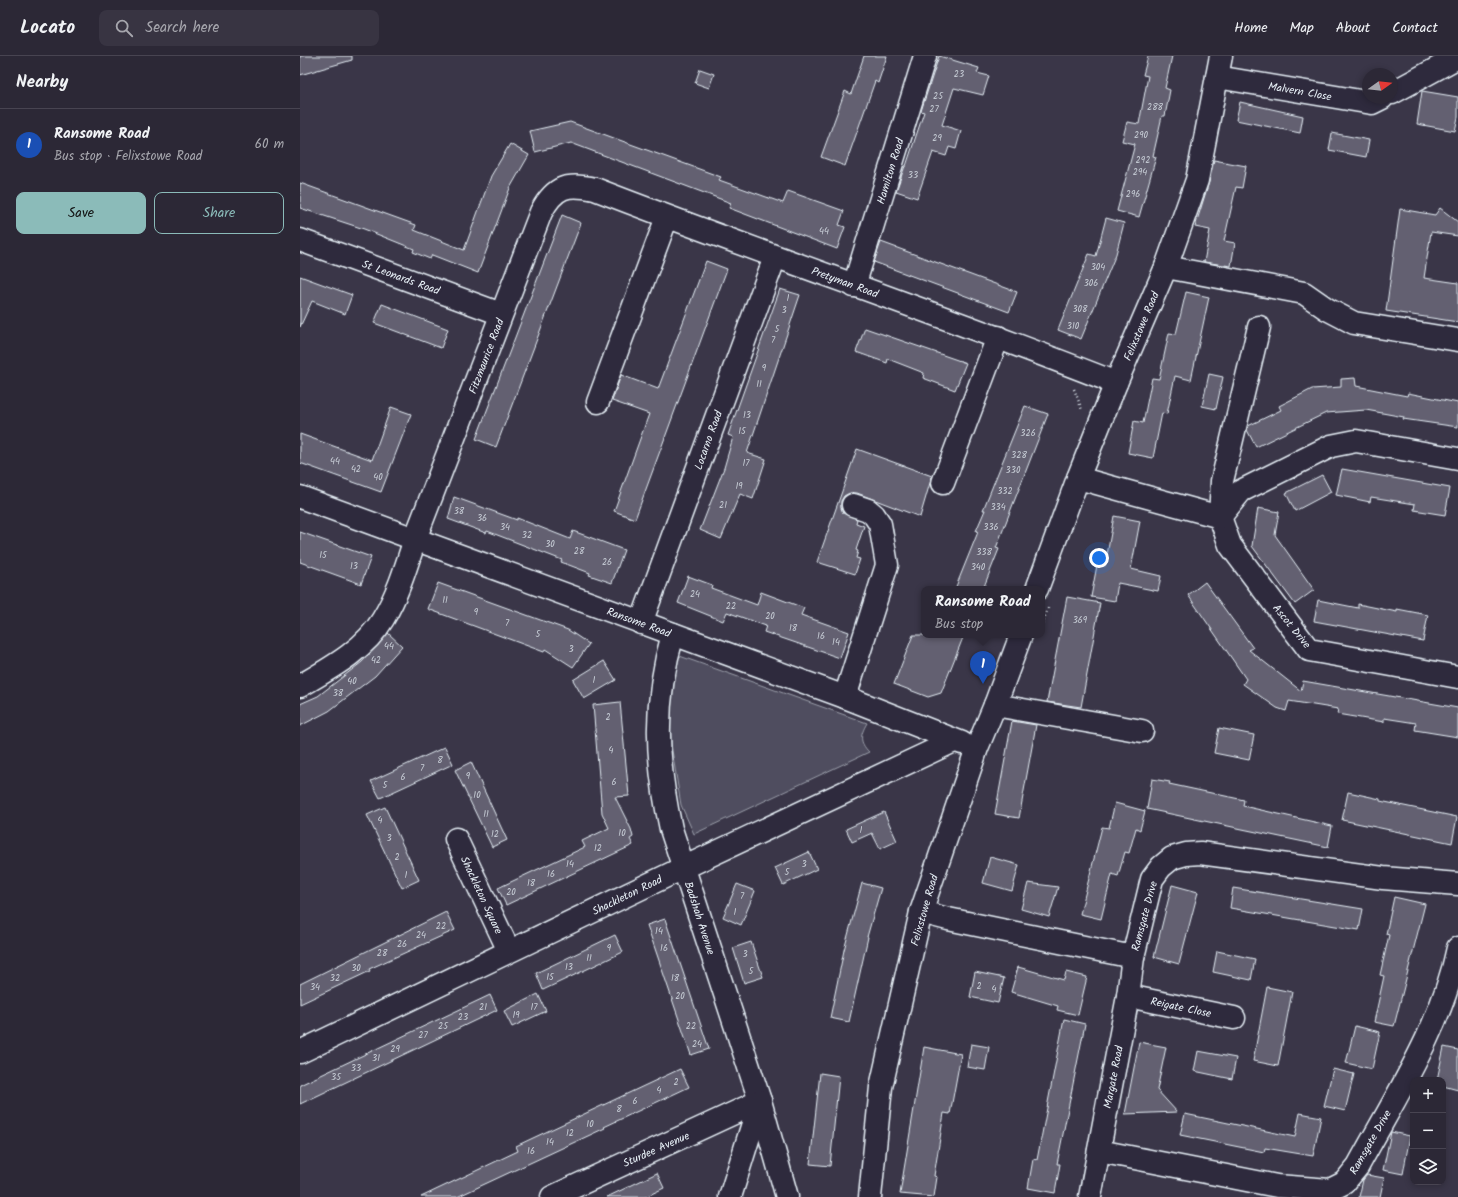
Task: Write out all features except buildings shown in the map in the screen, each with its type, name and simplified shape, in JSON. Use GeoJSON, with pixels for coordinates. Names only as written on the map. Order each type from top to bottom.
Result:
{"type":"FeatureCollection","features":[{"type":"Feature","properties":{"kind":"street","name":"Hamilton Road"},"geometry":{"type":"LineString","coordinates":[[854,286],[925,56]]}},
{"type":"Feature","properties":{"kind":"street"},"geometry":{"type":"LineString","coordinates":[[1398,89],[1458,58]]}},
{"type":"Feature","properties":{"kind":"street","name":"Malvern Close"},"geometry":{"type":"LineString","coordinates":[[1219,66],[1362,101]]}},
{"type":"Feature","properties":{"kind":"street","name":"Felixstowe Road"},"geometry":{"type":"LineString","coordinates":[[1038,586],[1078,478],[1116,383],[1166,267],[1197,180],[1219,66]]}},
{"type":"Feature","properties":{"kind":"street","name":"Pretyman Road"},"geometry":{"type":"LineString","coordinates":[[572,186],[595,189],[775,257],[998,337],[1116,383]]}},
{"type":"Feature","properties":{"kind":"street","name":"Fitzmaurice Road"},"geometry":{"type":"LineString","coordinates":[[300,686],[338,664],[364,642],[382,620],[400,585],[415,539],[541,212],[548,198],[557,191],[572,186]]}},
{"type":"Feature","properties":{"kind":"street"},"geometry":{"type":"LineString","coordinates":[[598,402],[667,217]]}},
{"type":"Feature","properties":{"kind":"street","name":"St Leonards Road"},"geometry":{"type":"LineString","coordinates":[[300,240],[501,314]]}},
{"type":"Feature","properties":{"kind":"street","name":"Locarno Road"},"geometry":{"type":"LineString","coordinates":[[641,623],[775,257]]}},
{"type":"Feature","properties":{"kind":"street"},"geometry":{"type":"LineString","coordinates":[[1166,267],[1304,293],[1327,309],[1354,323],[1458,340]]}},
{"type":"Feature","properties":{"kind":"street"},"geometry":{"type":"LineString","coordinates":[[1220,517],[1222,481],[1259,327]]}},
{"type":"Feature","properties":{"kind":"street"},"geometry":{"type":"LineString","coordinates":[[943,483],[998,337]]}},
{"type":"Feature","properties":{"kind":"street"},"geometry":{"type":"LineString","coordinates":[[1220,517],[1242,491],[1332,446],[1356,441],[1458,459]]}},
{"type":"Feature","properties":{"kind":"street"},"geometry":{"type":"LineString","coordinates":[[1078,478],[1220,517]]}},
{"type":"Feature","properties":{"kind":"street","name":"Ransome Road"},"geometry":{"type":"LineString","coordinates":[[300,497],[845,697],[954,741],[977,748]]}},
{"type":"Feature","properties":{"kind":"street"},"geometry":{"type":"LineString","coordinates":[[845,697],[886,573],[887,565],[886,521],[868,510],[853,505]]}},
{"type":"Feature","properties":{"kind":"street","name":"Ascot Drive"},"geometry":{"type":"LineString","coordinates":[[1220,517],[1230,545],[1309,650],[1458,677]]}},
{"type":"Feature","properties":{"kind":"street","name":"Badshah Avenue"},"geometry":{"type":"LineString","coordinates":[[673,634],[665,661],[658,716],[659,757],[662,786],[671,830],[760,1101],[787,1197]]}},
{"type":"Feature","properties":{"kind":"street","name":"Felixstowe Road"},"geometry":{"type":"LineString","coordinates":[[870,1197],[881,1086],[921,912],[977,748],[996,705],[1020,638]]}},
{"type":"Feature","properties":{"kind":"street"},"geometry":{"type":"LineString","coordinates":[[996,705],[1142,731]]}},
{"type":"Feature","properties":{"kind":"street","name":"Shackleton Road"},"geometry":{"type":"LineString","coordinates":[[300,1052],[683,868],[954,741]]}},
{"type":"Feature","properties":{"kind":"street","name":"Shackleton Square"},"geometry":{"type":"LineString","coordinates":[[456,839],[509,951]]}},
{"type":"Feature","properties":{"kind":"street","name":"Ramsgate Drive"},"geometry":{"type":"LineString","coordinates":[[921,912],[948,920],[1133,957],[1152,879],[1161,867],[1172,858],[1186,854],[1200,853],[1383,878],[1458,884]]}},
{"type":"Feature","properties":{"kind":"street","name":"Ramsgate Drive"},"geometry":{"type":"LineString","coordinates":[[1099,1151],[1276,1192],[1330,1190],[1344,1183],[1358,1166],[1430,1032],[1455,964],[1458,948]]}},
{"type":"Feature","properties":{"kind":"street","name":"Margate Road"},"geometry":{"type":"LineString","coordinates":[[1090,1197],[1128,996],[1133,957]]}},
{"type":"Feature","properties":{"kind":"street","name":"Reigate Close"},"geometry":{"type":"LineString","coordinates":[[1128,996],[1234,1018]]}},
{"type":"Feature","properties":{"kind":"street"},"geometry":{"type":"LineString","coordinates":[[730,1197],[760,1101]]}},
{"type":"Feature","properties":{"kind":"street","name":"Sturdee Avenue"},"geometry":{"type":"LineString","coordinates":[[552,1197],[760,1101]]}},
{"type":"Feature","properties":{"kind":"path"},"geometry":{"type":"LineString","coordinates":[[1073,386],[1083,412]]}},
{"type":"Feature","properties":{"kind":"shaded area"},"geometry":{"type":"Polygon","coordinates":[[[674,654],[867,723],[863,731],[862,742],[869,752],[694,834],[681,805],[671,744],[669,700],[674,654]]]}},
{"type":"Feature","properties":{"kind":"place","name":"Ransome Road"},"geometry":{"type":"Point","coordinates":[983,684]}}]}
